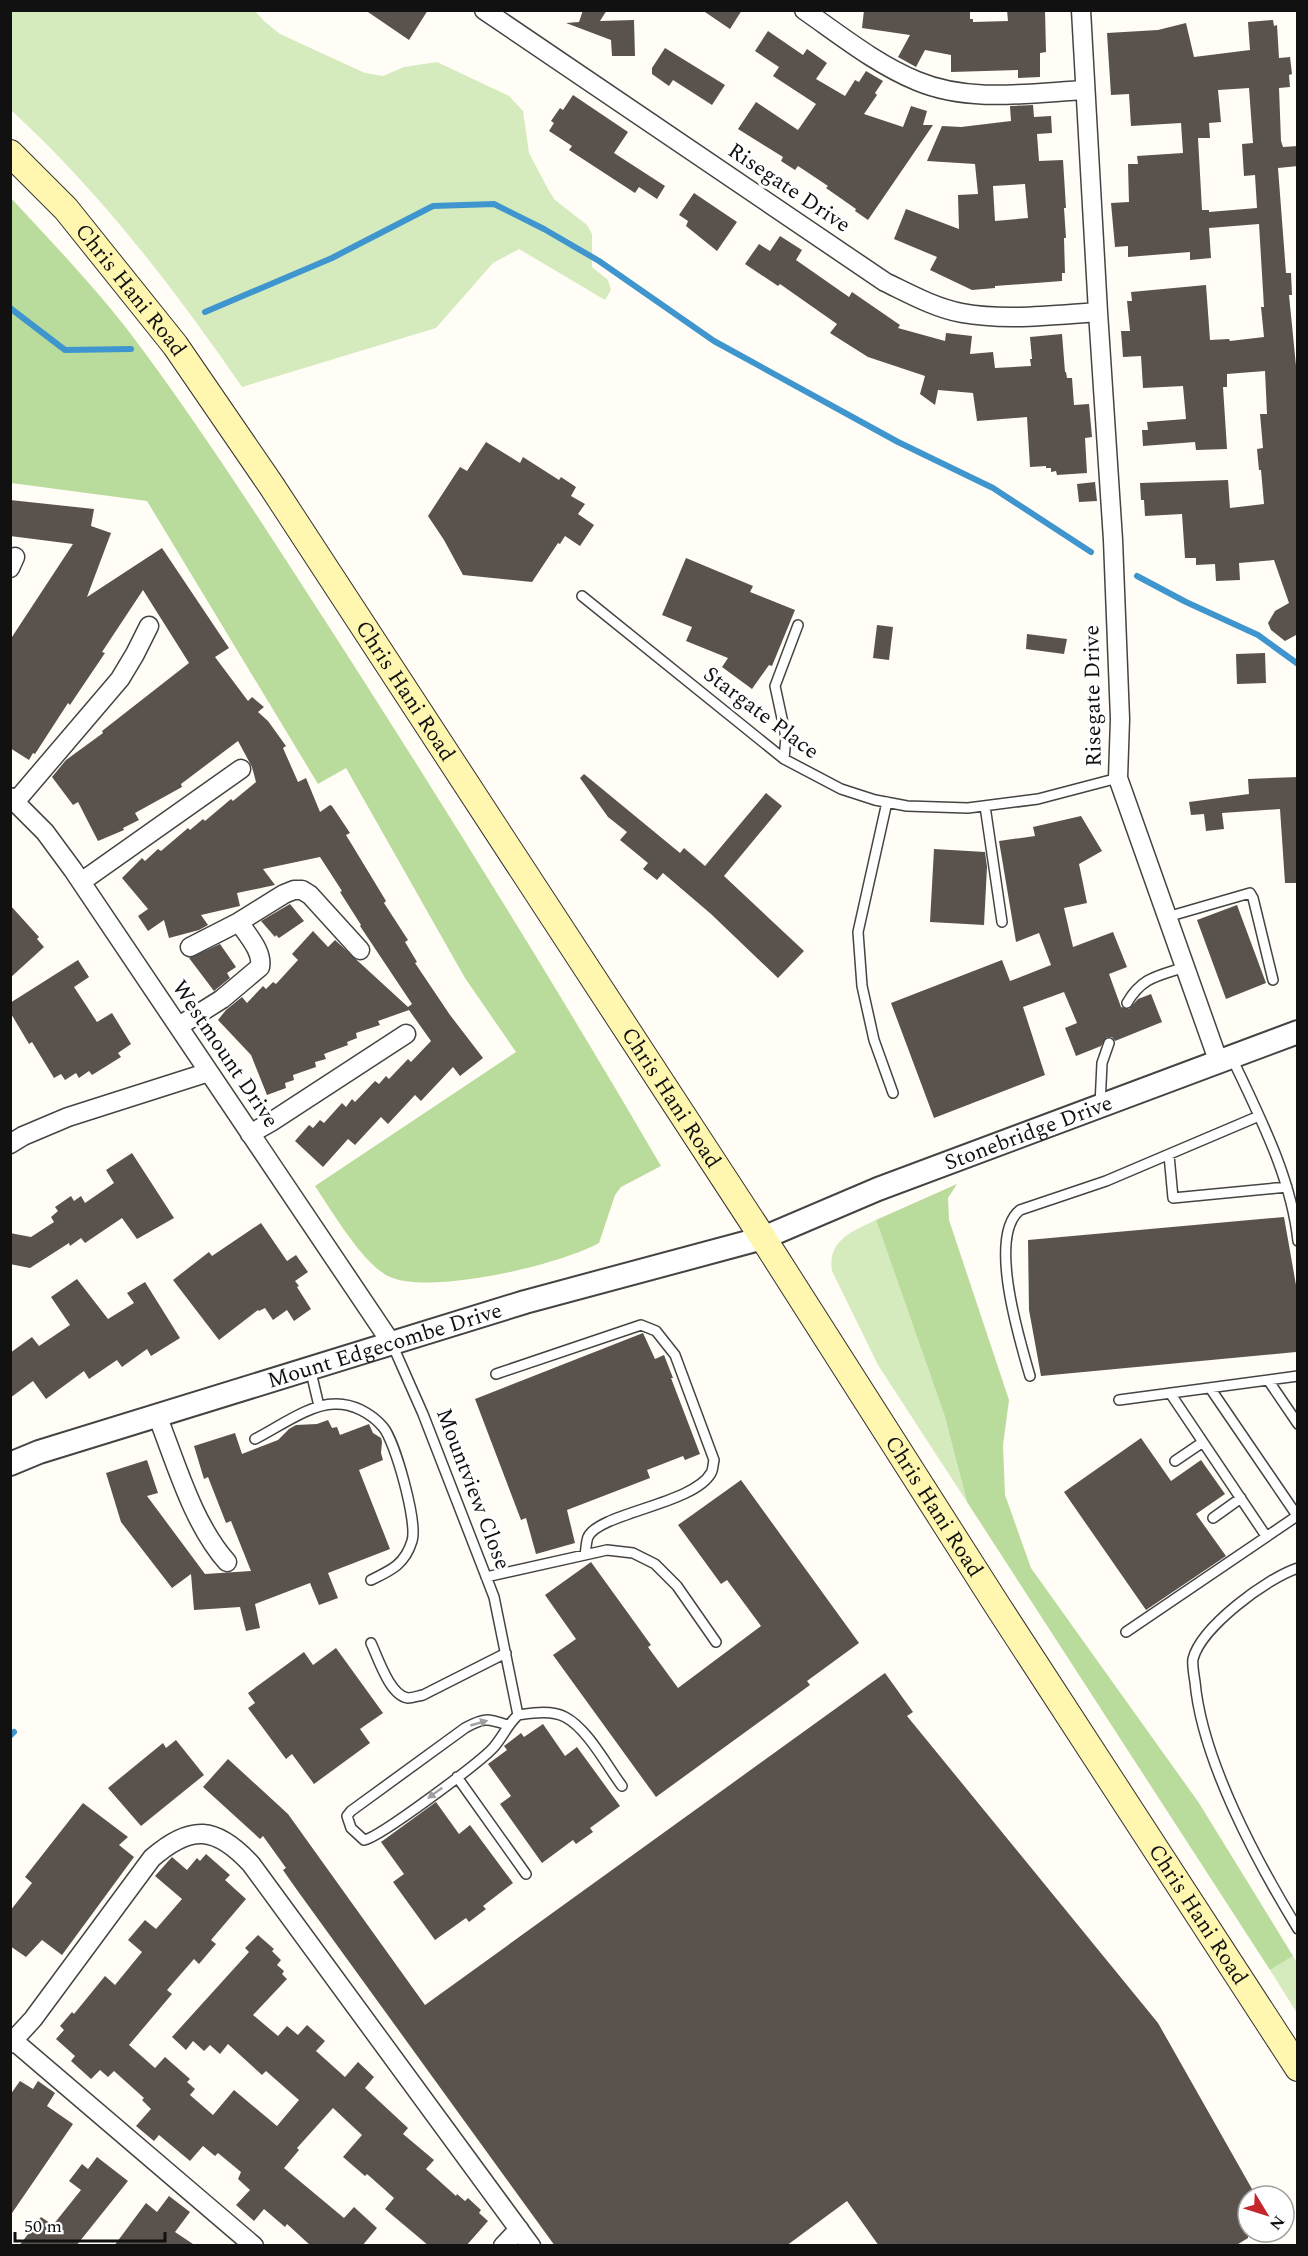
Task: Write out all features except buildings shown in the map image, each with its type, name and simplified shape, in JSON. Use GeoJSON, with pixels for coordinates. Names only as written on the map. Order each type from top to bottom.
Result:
{"type":"FeatureCollection","features":[{"type":"Feature","properties":{"kind":"main road","name":"Chris Hani Road"},"geometry":{"type":"LineString","coordinates":[[10,153],[66,209],[175,345],[278,495],[763,1238],[1298,2068]]}},
{"type":"Feature","properties":{"kind":"street"},"geometry":{"type":"LineString","coordinates":[[804,10],[885,65],[918,82],[950,90],[988,95],[1085,90]]}},
{"type":"Feature","properties":{"kind":"street","name":"Risegate Drive"},"geometry":{"type":"LineString","coordinates":[[1081,10],[1114,564],[1120,719],[1118,778],[1185,967],[1226,1060]]}},
{"type":"Feature","properties":{"kind":"street","name":"Risegate Drive"},"geometry":{"type":"LineString","coordinates":[[490,12],[885,282],[921,301],[962,313],[1004,317],[1098,312]]}},
{"type":"Feature","properties":{"kind":"street"},"geometry":{"type":"LineString","coordinates":[[13,799],[120,679],[149,626]]}},
{"type":"Feature","properties":{"kind":"street"},"geometry":{"type":"LineString","coordinates":[[81,882],[241,769]]}},
{"type":"Feature","properties":{"kind":"street","name":"Westmount Drive"},"geometry":{"type":"LineString","coordinates":[[13,799],[45,832],[81,882],[392,1344]]}},
{"type":"Feature","properties":{"kind":"street"},"geometry":{"type":"LineString","coordinates":[[190,947],[284,894],[302,890],[310,895],[360,950]]}},
{"type":"Feature","properties":{"kind":"street"},"geometry":{"type":"LineString","coordinates":[[179,1026],[222,999],[260,967],[259,953],[238,922]]}},
{"type":"Feature","properties":{"kind":"street","name":"Stonebridge Drive"},"geometry":{"type":"LineString","coordinates":[[763,1238],[878,1189],[1298,1032]]}},
{"type":"Feature","properties":{"kind":"street"},"geometry":{"type":"LineString","coordinates":[[250,1134],[406,1034]]}},
{"type":"Feature","properties":{"kind":"street"},"geometry":{"type":"LineString","coordinates":[[10,1143],[68,1117],[209,1072]]}},
{"type":"Feature","properties":{"kind":"street","name":"Mount Edgecombe Drive"},"geometry":{"type":"LineString","coordinates":[[10,1464],[39,1452],[536,1299],[763,1238]]}},
{"type":"Feature","properties":{"kind":"street"},"geometry":{"type":"LineString","coordinates":[[157,1415],[201,1526],[212,1545],[227,1562]]}},
{"type":"Feature","properties":{"kind":"street"},"geometry":{"type":"LineString","coordinates":[[254,2246],[12,2042],[33,2019],[152,1858],[166,1846],[182,1837],[200,1833],[219,1838],[235,1848],[251,1864],[531,2246]]}},
{"type":"Feature","properties":{"kind":"street"},"geometry":{"type":"LineString","coordinates":[[503,2246],[519,2229]]}},
{"type":"Feature","properties":{"kind":"lane","name":"Stargate Place"},"geometry":{"type":"LineString","coordinates":[[582,596],[784,759],[841,789],[887,802],[917,807],[968,808],[1038,799],[1118,778]]}},
{"type":"Feature","properties":{"kind":"lane"},"geometry":{"type":"LineString","coordinates":[[784,759],[786,737],[775,686],[798,626]]}},
{"type":"Feature","properties":{"kind":"lane"},"geometry":{"type":"LineString","coordinates":[[887,802],[858,932],[862,986],[874,1040],[893,1093]]}},
{"type":"Feature","properties":{"kind":"lane"},"geometry":{"type":"LineString","coordinates":[[985,806],[1002,922]]}},
{"type":"Feature","properties":{"kind":"lane"},"geometry":{"type":"LineString","coordinates":[[1167,917],[1250,893],[1273,980]]}},
{"type":"Feature","properties":{"kind":"lane"},"geometry":{"type":"LineString","coordinates":[[1127,1003],[1138,986],[1149,979],[1185,967]]}},
{"type":"Feature","properties":{"kind":"lane"},"geometry":{"type":"LineString","coordinates":[[1100,1105],[1102,1063],[1109,1043]]}},
{"type":"Feature","properties":{"kind":"lane"},"geometry":{"type":"LineString","coordinates":[[1226,1060],[1259,1116],[1287,1187],[1295,1214],[1298,1240]]}},
{"type":"Feature","properties":{"kind":"lane"},"geometry":{"type":"LineString","coordinates":[[1030,1376],[1012,1314],[1007,1272],[1006,1244],[1009,1223],[1013,1216],[1020,1210],[1106,1181],[1259,1116]]}},
{"type":"Feature","properties":{"kind":"lane"},"geometry":{"type":"LineString","coordinates":[[1169,1155],[1173,1198],[1287,1187]]}},
{"type":"Feature","properties":{"kind":"lane"},"geometry":{"type":"LineString","coordinates":[[496,1374],[641,1325],[656,1331],[675,1355],[714,1460],[711,1474],[695,1488],[637,1512],[600,1524],[588,1536],[585,1555]]}},
{"type":"Feature","properties":{"kind":"lane","name":"Mountview Close"},"geometry":{"type":"LineString","coordinates":[[392,1344],[423,1414],[494,1597],[518,1715]]}},
{"type":"Feature","properties":{"kind":"lane"},"geometry":{"type":"LineString","coordinates":[[310,1368],[319,1406]]}},
{"type":"Feature","properties":{"kind":"lane"},"geometry":{"type":"LineString","coordinates":[[1119,1400],[1298,1376]]}},
{"type":"Feature","properties":{"kind":"lane"},"geometry":{"type":"LineString","coordinates":[[1268,1380],[1298,1424]]}},
{"type":"Feature","properties":{"kind":"lane"},"geometry":{"type":"LineString","coordinates":[[1126,1632],[1297,1516],[1210,1388]]}},
{"type":"Feature","properties":{"kind":"lane"},"geometry":{"type":"LineString","coordinates":[[1170,1394],[1266,1536]]}},
{"type":"Feature","properties":{"kind":"lane"},"geometry":{"type":"LineString","coordinates":[[255,1439],[319,1406],[335,1404],[352,1406],[370,1415],[384,1428],[398,1462],[410,1503],[414,1538],[396,1569],[371,1580]]}},
{"type":"Feature","properties":{"kind":"lane"},"geometry":{"type":"LineString","coordinates":[[1175,1461],[1203,1442]]}},
{"type":"Feature","properties":{"kind":"lane"},"geometry":{"type":"LineString","coordinates":[[1213,1518],[1241,1498]]}},
{"type":"Feature","properties":{"kind":"lane"},"geometry":{"type":"LineString","coordinates":[[486,1577],[607,1551],[633,1553],[655,1564],[677,1586],[716,1642]]}},
{"type":"Feature","properties":{"kind":"lane"},"geometry":{"type":"LineString","coordinates":[[1298,1569],[1253,1592],[1231,1611],[1205,1635],[1193,1660],[1197,1701],[1219,1775],[1270,1884],[1298,1929]]}},
{"type":"Feature","properties":{"kind":"lane"},"geometry":{"type":"LineString","coordinates":[[371,1644],[391,1685],[399,1695],[409,1698],[432,1691],[506,1653]]}},
{"type":"Feature","properties":{"kind":"lane"},"geometry":{"type":"LineString","coordinates":[[507,1725],[482,1719],[465,1728],[351,1811],[347,1816],[348,1821],[358,1836],[364,1840],[370,1839],[457,1778],[493,1748],[507,1725],[518,1715],[543,1712],[564,1716],[579,1728],[622,1786]]}},
{"type":"Feature","properties":{"kind":"lane"},"geometry":{"type":"LineString","coordinates":[[457,1778],[526,1874]]}},
{"type":"Feature","properties":{"kind":"green space"},"geometry":{"type":"Polygon","coordinates":[[[10,11],[255,11],[280,34],[365,73],[383,76],[404,67],[437,62],[509,96],[523,111],[529,153],[555,200],[587,225],[592,234],[592,267],[608,280],[611,290],[605,300],[519,249],[493,263],[436,328],[242,387],[190,313],[105,207],[11,110],[10,11]]]}},
{"type":"Feature","properties":{"kind":"green space"},"geometry":{"type":"Polygon","coordinates":[[[10,197],[127,329],[211,447],[344,650],[465,842],[584,1035],[661,1166],[621,1187],[615,1195],[599,1243],[555,1260],[495,1275],[464,1280],[409,1282],[390,1277],[369,1261],[315,1186],[516,1052],[465,978],[346,768],[318,784],[147,501],[11,483],[10,197]]]}},
{"type":"Feature","properties":{"kind":"green space"},"geometry":{"type":"Polygon","coordinates":[[[957,1184],[948,1198],[949,1220],[1009,1400],[1003,1445],[1005,1495],[1031,1568],[1199,1803],[1293,1956],[1270,1970],[967,1502],[945,1417],[876,1220],[957,1184]]]}},
{"type":"Feature","properties":{"kind":"green space"},"geometry":{"type":"Polygon","coordinates":[[[876,1220],[945,1417],[967,1502],[878,1365],[832,1271],[834,1252],[843,1238],[876,1220]]]}},
{"type":"Feature","properties":{"kind":"green space"},"geometry":{"type":"Polygon","coordinates":[[[1293,1956],[1297,1963],[1297,2013],[1270,1970],[1293,1956]]]}},
{"type":"Feature","properties":{"kind":"waterway"},"geometry":{"type":"LineString","coordinates":[[205,312],[332,258],[433,206],[494,204],[544,229],[599,261],[714,341],[898,442],[993,488],[1091,552]]}},
{"type":"Feature","properties":{"kind":"waterway"},"geometry":{"type":"LineString","coordinates":[[10,308],[65,350],[131,349]]}},
{"type":"Feature","properties":{"kind":"waterway"},"geometry":{"type":"LineString","coordinates":[[1137,576],[1186,602],[1258,635],[1298,664]]}},
{"type":"Feature","properties":{"kind":"waterway"},"geometry":{"type":"LineString","coordinates":[[10,1736],[14,1732]]}}]}
